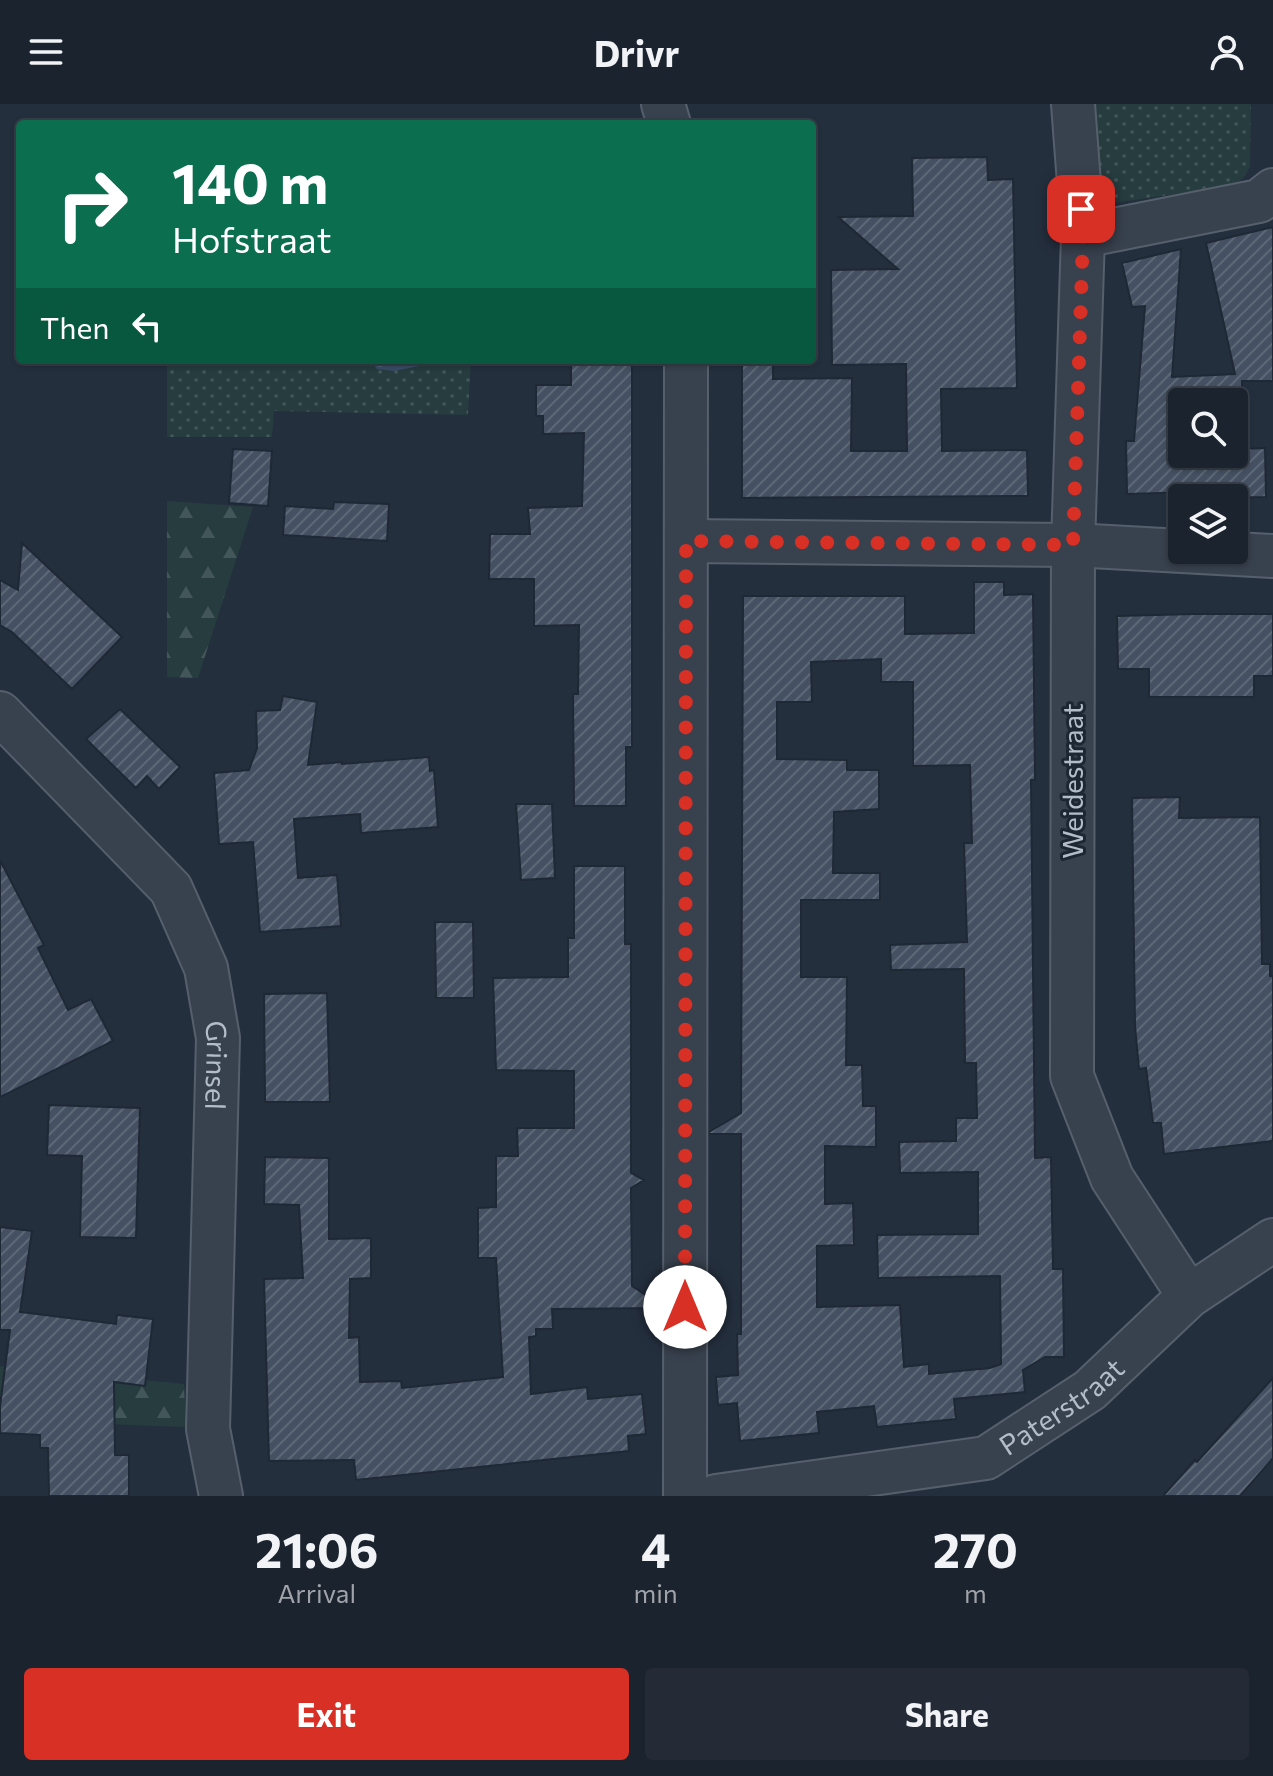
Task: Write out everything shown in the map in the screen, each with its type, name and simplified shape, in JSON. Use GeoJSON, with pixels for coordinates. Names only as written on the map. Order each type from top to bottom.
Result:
{"type":"FeatureCollection","features":[{"type":"Feature","properties":{"kind":"street","name":"Weidestraat"},"geometry":{"type":"LineString","coordinates":[[1073,104],[1083,236],[1073,545],[1072,1076],[1112,1178],[1189,1296]]}},
{"type":"Feature","properties":{"kind":"street"},"geometry":{"type":"LineString","coordinates":[[1083,236],[1259,201],[1273,190]]}},
{"type":"Feature","properties":{"kind":"street"},"geometry":{"type":"LineString","coordinates":[[685,1496],[686,364]]}},
{"type":"Feature","properties":{"kind":"street"},"geometry":{"type":"LineString","coordinates":[[686,541],[1073,545],[1273,556]]}},
{"type":"Feature","properties":{"kind":"street","name":"Grinsel"},"geometry":{"type":"LineString","coordinates":[[0,713],[171,889],[206,968],[218,1038],[208,1429],[221,1496]]}},
{"type":"Feature","properties":{"kind":"street","name":"Paterstraat"},"geometry":{"type":"LineString","coordinates":[[716,1496],[986,1458],[1090,1390],[1189,1296],[1273,1240]]}},
{"type":"Feature","properties":{"kind":"green space"},"geometry":{"type":"Polygon","coordinates":[[[1081,104],[1251,104],[1250,167],[1236,185],[1087,207],[1081,104]]]}},
{"type":"Feature","properties":{"kind":"green space"},"geometry":{"type":"Polygon","coordinates":[[[167,364],[373,364],[377,369],[420,364],[471,364],[468,415],[274,411],[272,437],[167,437],[167,364]]]}},
{"type":"Feature","properties":{"kind":"green space"},"geometry":{"type":"Polygon","coordinates":[[[167,501],[253,507],[198,678],[167,677],[167,501]]]}},
{"type":"Feature","properties":{"kind":"green space"},"geometry":{"type":"Polygon","coordinates":[[[0,1366],[184,1384],[186,1427],[0,1420],[0,1366]]]}},
{"type":"Feature","properties":{"kind":"water"},"geometry":{"type":"Polygon","coordinates":[[[373,364],[420,364],[394,371],[377,369],[373,364]]]}},
{"type":"Feature","properties":{"kind":"building"},"geometry":{"type":"Polygon","coordinates":[[[987,157],[988,180],[1013,179],[1017,388],[941,389],[942,451],[1027,450],[1028,496],[742,498],[742,364],[773,364],[773,379],[852,378],[851,451],[907,451],[906,364],[832,365],[831,270],[898,269],[838,217],[913,216],[912,158],[987,157]]]}},
{"type":"Feature","properties":{"kind":"building"},"geometry":{"type":"Polygon","coordinates":[[[1273,227],[1273,381],[1242,381],[1242,388],[1168,388],[1168,468],[1248,468],[1248,449],[1265,448],[1266,497],[1248,497],[1248,484],[1168,484],[1168,493],[1127,494],[1126,441],[1134,441],[1145,306],[1132,307],[1122,263],[1181,249],[1172,377],[1235,374],[1206,243],[1273,227]]]}},
{"type":"Feature","properties":{"kind":"building"},"geometry":{"type":"Polygon","coordinates":[[[571,364],[632,364],[632,747],[626,747],[626,806],[574,806],[573,694],[578,694],[579,625],[534,626],[534,579],[489,579],[490,534],[530,534],[528,508],[582,506],[584,433],[543,434],[543,416],[536,416],[536,385],[571,385],[571,364]]]}},
{"type":"Feature","properties":{"kind":"building"},"geometry":{"type":"Polygon","coordinates":[[[233,449],[272,451],[268,506],[229,503],[233,449]]]}},
{"type":"Feature","properties":{"kind":"building"},"geometry":{"type":"Polygon","coordinates":[[[334,502],[389,504],[387,541],[283,535],[285,506],[333,509],[334,502]]]}},
{"type":"Feature","properties":{"kind":"building"},"geometry":{"type":"Polygon","coordinates":[[[22,543],[122,637],[72,689],[12,632],[0,625],[0,580],[18,590],[22,543]]]}},
{"type":"Feature","properties":{"kind":"building"},"geometry":{"type":"Polygon","coordinates":[[[974,582],[1004,582],[1004,595],[1033,594],[1035,780],[1031,780],[1035,1158],[1051,1157],[1053,1269],[1063,1269],[1064,1357],[1045,1357],[1023,1370],[1025,1392],[954,1399],[956,1419],[877,1427],[874,1406],[817,1412],[819,1433],[740,1441],[737,1403],[718,1405],[716,1377],[738,1375],[737,1334],[741,1334],[741,1134],[709,1132],[741,1113],[743,596],[905,596],[905,634],[974,633],[974,582]],[[881,659],[811,662],[812,702],[777,702],[777,759],[847,760],[847,770],[879,770],[879,809],[834,812],[833,873],[880,873],[880,900],[801,900],[801,977],[847,977],[846,1065],[862,1065],[863,1106],[876,1106],[876,1147],[825,1146],[825,1204],[853,1203],[854,1245],[817,1246],[817,1307],[900,1305],[904,1367],[929,1364],[929,1374],[990,1368],[1001,1364],[1000,1276],[878,1278],[877,1235],[978,1234],[978,1172],[900,1173],[899,1142],[956,1141],[956,1118],[977,1118],[976,1063],[965,1063],[964,969],[891,970],[890,945],[967,942],[964,843],[972,843],[970,765],[913,766],[913,682],[881,682],[881,659]]]}},
{"type":"Feature","properties":{"kind":"building"},"geometry":{"type":"Polygon","coordinates":[[[1273,614],[1273,676],[1254,676],[1254,697],[1149,697],[1149,669],[1118,669],[1117,616],[1273,614]]]}},
{"type":"Feature","properties":{"kind":"building"},"geometry":{"type":"Polygon","coordinates":[[[283,696],[317,702],[308,765],[429,757],[430,771],[434,770],[438,827],[361,833],[360,814],[294,819],[298,878],[337,875],[341,926],[260,932],[253,842],[219,844],[214,773],[249,770],[257,748],[256,711],[280,710],[283,696]]]}},
{"type":"Feature","properties":{"kind":"building"},"geometry":{"type":"Polygon","coordinates":[[[120,709],[180,767],[159,789],[147,776],[136,788],[86,739],[120,709]]]}},
{"type":"Feature","properties":{"kind":"building"},"geometry":{"type":"Polygon","coordinates":[[[1180,797],[1179,818],[1260,817],[1262,964],[1270,964],[1270,976],[1273,976],[1273,1141],[1164,1154],[1161,1123],[1153,1123],[1146,1068],[1139,1069],[1135,1026],[1132,798],[1180,797]]]}},
{"type":"Feature","properties":{"kind":"building"},"geometry":{"type":"Polygon","coordinates":[[[516,804],[552,804],[555,878],[521,880],[516,804]]]}},
{"type":"Feature","properties":{"kind":"building"},"geometry":{"type":"Polygon","coordinates":[[[0,860],[44,945],[38,948],[68,1010],[91,999],[113,1041],[0,1097],[0,860]]]}},
{"type":"Feature","properties":{"kind":"building"},"geometry":{"type":"Polygon","coordinates":[[[574,866],[625,866],[625,944],[631,944],[631,1173],[644,1180],[631,1188],[632,1286],[661,1308],[552,1309],[553,1329],[536,1329],[536,1336],[529,1337],[531,1394],[587,1387],[588,1399],[642,1394],[646,1434],[628,1436],[629,1451],[356,1480],[354,1460],[269,1461],[264,1279],[303,1278],[299,1205],[264,1204],[265,1157],[329,1158],[329,1239],[371,1238],[371,1278],[350,1279],[349,1338],[359,1337],[360,1382],[401,1381],[402,1388],[503,1377],[496,1258],[478,1258],[478,1208],[496,1207],[496,1156],[518,1156],[517,1128],[574,1128],[574,1071],[496,1070],[493,978],[568,977],[568,938],[574,938],[574,866]]]}},
{"type":"Feature","properties":{"kind":"building"},"geometry":{"type":"Polygon","coordinates":[[[435,922],[473,922],[474,998],[436,998],[435,922]]]}},
{"type":"Feature","properties":{"kind":"building"},"geometry":{"type":"Polygon","coordinates":[[[327,993],[330,1102],[265,1102],[264,994],[327,993]]]}},
{"type":"Feature","properties":{"kind":"building"},"geometry":{"type":"Polygon","coordinates":[[[49,1105],[140,1108],[136,1238],[80,1237],[82,1156],[47,1155],[49,1105]]]}},
{"type":"Feature","properties":{"kind":"building"},"geometry":{"type":"Polygon","coordinates":[[[0,1227],[32,1231],[20,1312],[116,1324],[117,1315],[153,1319],[145,1386],[114,1382],[115,1455],[129,1455],[129,1496],[49,1496],[48,1448],[40,1448],[40,1435],[0,1433],[0,1406],[10,1330],[0,1330],[0,1227]]]}},
{"type":"Feature","properties":{"kind":"building"},"geometry":{"type":"Polygon","coordinates":[[[1273,1378],[1273,1458],[1240,1496],[1163,1496],[1195,1460],[1197,1462],[1273,1378]]]}},
{"type":"Feature","properties":{"kind":"route"},"geometry":{"type":"LineString","coordinates":[[685,1307],[686,541],[1073,545],[1083,236],[1081,209]]}}]}
